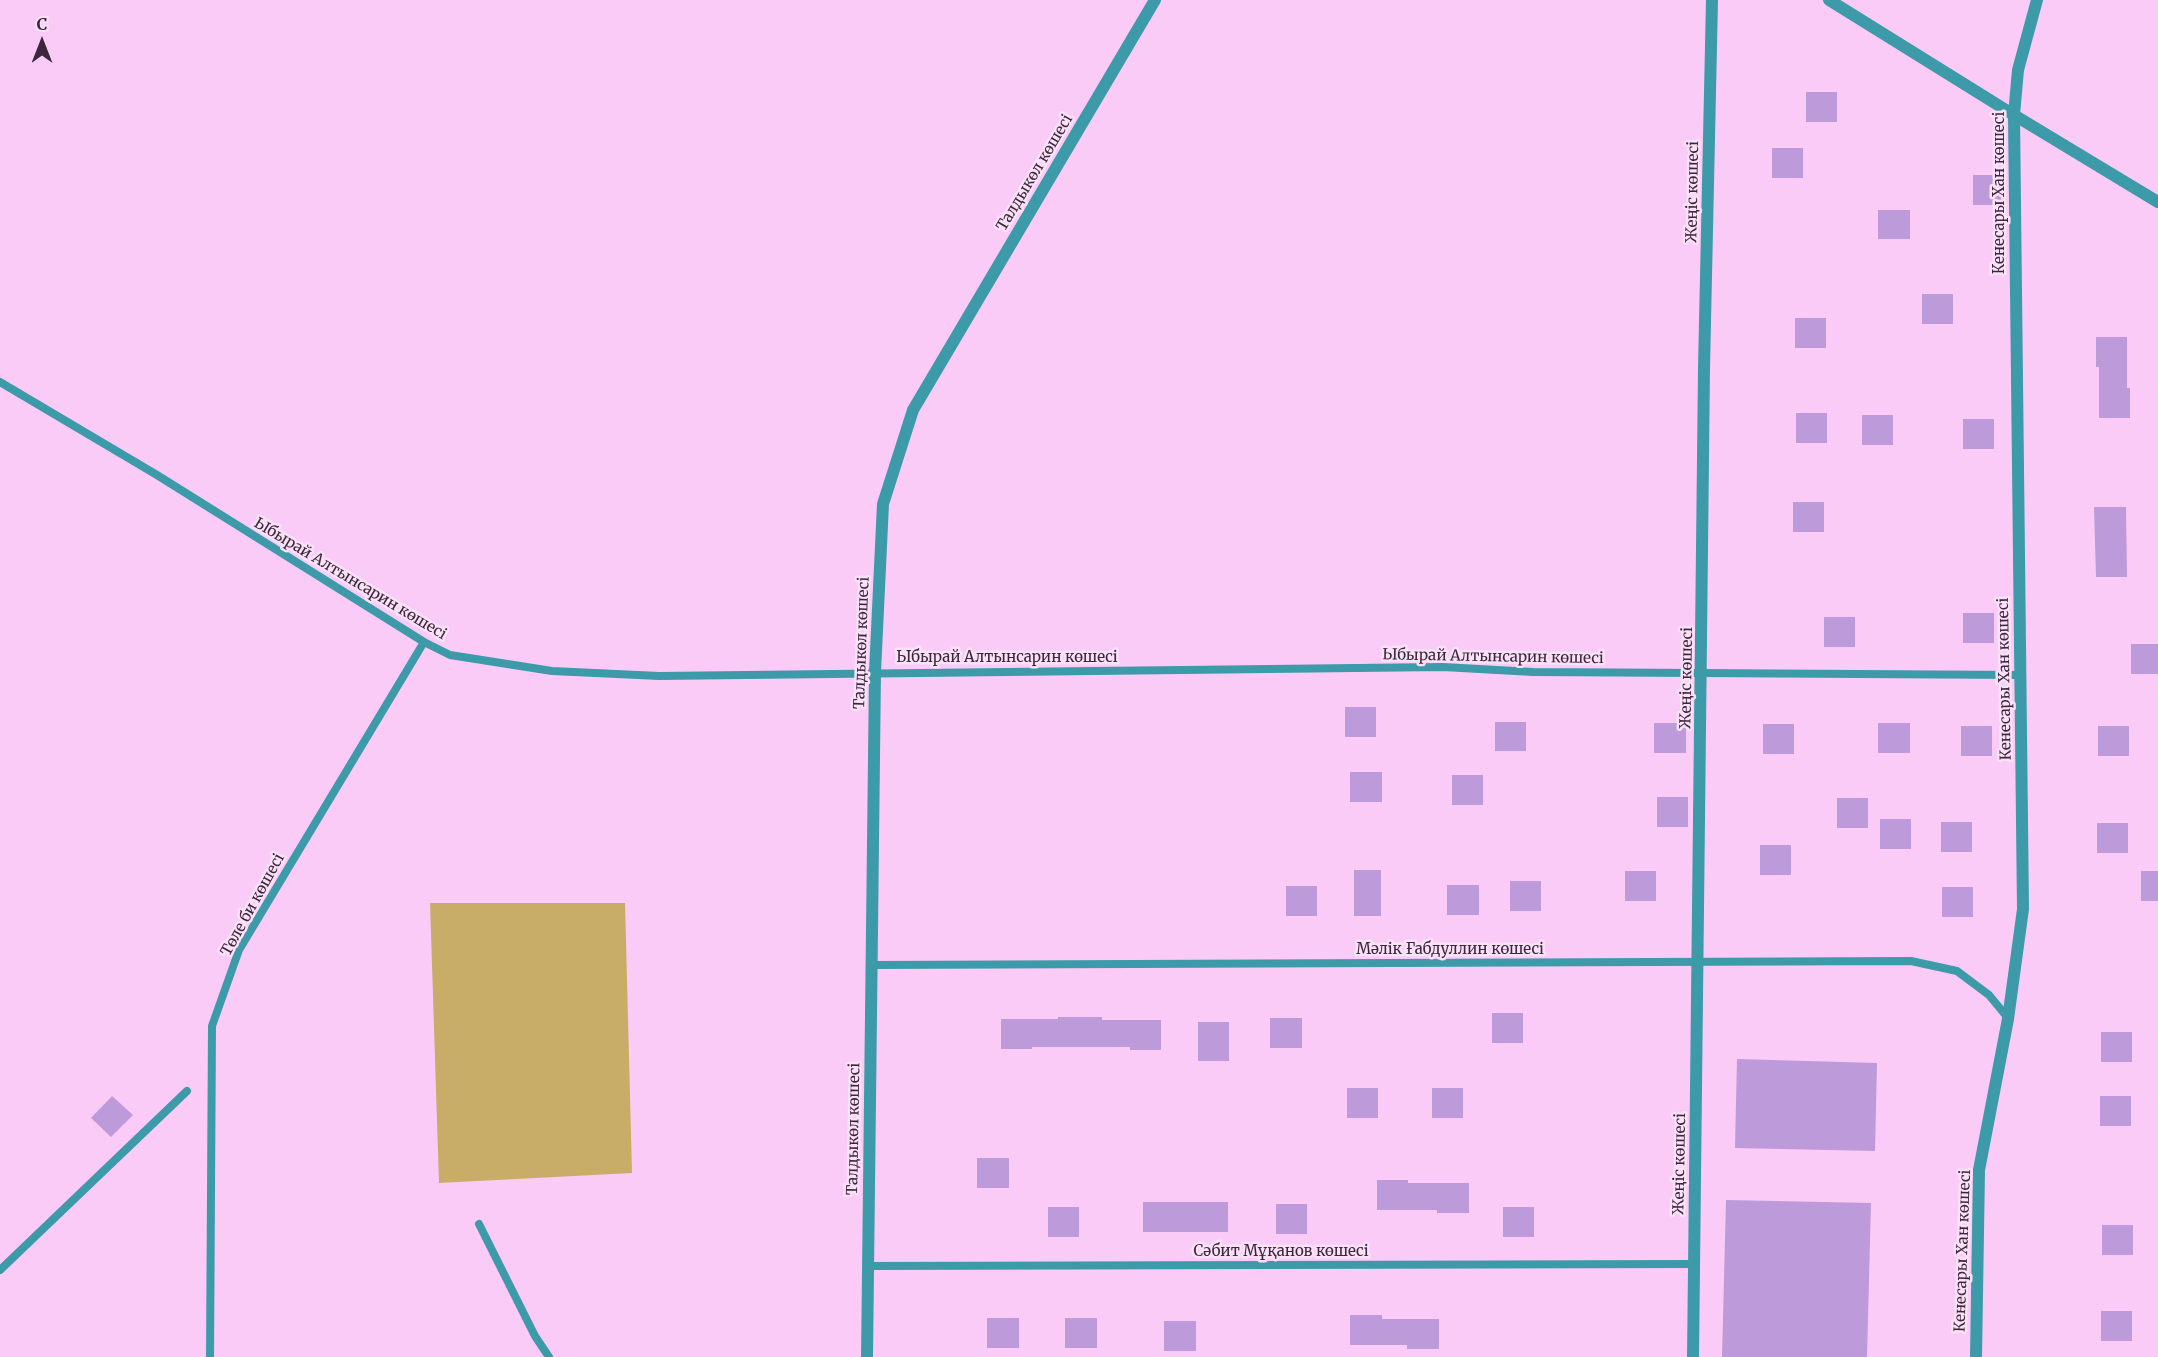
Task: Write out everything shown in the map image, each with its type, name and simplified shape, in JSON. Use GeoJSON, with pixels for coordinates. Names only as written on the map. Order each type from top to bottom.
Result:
{"type":"FeatureCollection","features":[{"type":"Feature","properties":{"kind":"street","name":"Талдыкөл көшесі"},"geometry":{"type":"LineString","coordinates":[[867,1357],[875,672],[883,504],[913,410],[1155,0]]}},
{"type":"Feature","properties":{"kind":"street","name":"Жеңіс көшесі"},"geometry":{"type":"LineString","coordinates":[[1693,1357],[1704,368],[1712,0]]}},
{"type":"Feature","properties":{"kind":"street"},"geometry":{"type":"LineString","coordinates":[[1829,0],[2158,202]]}},
{"type":"Feature","properties":{"kind":"street","name":"Кенесары Хан көшесі"},"geometry":{"type":"LineString","coordinates":[[1976,1357],[1979,1170],[2008,1019],[2023,909],[2014,115],[2018,70],[2037,0]]}},
{"type":"Feature","properties":{"kind":"lane","name":"Ыбырай Алтынсарин көшесі"},"geometry":{"type":"LineString","coordinates":[[0,382],[157,476],[424,642],[450,655],[552,671],[658,676],[1443,667],[1533,672],[2020,675]]}},
{"type":"Feature","properties":{"kind":"lane","name":"Төле би көшесі"},"geometry":{"type":"LineString","coordinates":[[210,1357],[212,1026],[239,950],[424,642]]}},
{"type":"Feature","properties":{"kind":"lane","name":"Мәлік Ғабдуллин көшесі"},"geometry":{"type":"LineString","coordinates":[[872,965],[1911,961],[1957,971],[1989,996],[2008,1019]]}},
{"type":"Feature","properties":{"kind":"lane"},"geometry":{"type":"LineString","coordinates":[[0,1270],[187,1091]]}},
{"type":"Feature","properties":{"kind":"lane"},"geometry":{"type":"LineString","coordinates":[[478,1224],[535,1336],[549,1357]]}},
{"type":"Feature","properties":{"kind":"lane","name":"Сәбит Мұқанов көшесі"},"geometry":{"type":"LineString","coordinates":[[867,1266],[1694,1264]]}},
{"type":"Feature","properties":{"kind":"shaded area"},"geometry":{"type":"Polygon","coordinates":[[[430,903],[625,903],[632,1173],[439,1183],[430,903]]]}},
{"type":"Feature","properties":{"kind":"building"},"geometry":{"type":"Polygon","coordinates":[[[1806,92],[1837,92],[1837,122],[1806,122],[1806,92]]]}},
{"type":"Feature","properties":{"kind":"building"},"geometry":{"type":"Polygon","coordinates":[[[1772,148],[1803,148],[1803,178],[1772,178],[1772,148]]]}},
{"type":"Feature","properties":{"kind":"building"},"geometry":{"type":"Polygon","coordinates":[[[1973,175],[2004,175],[2004,205],[1973,205],[1973,175]]]}},
{"type":"Feature","properties":{"kind":"building"},"geometry":{"type":"Polygon","coordinates":[[[1878,210],[1910,210],[1910,239],[1878,239],[1878,210]]]}},
{"type":"Feature","properties":{"kind":"building"},"geometry":{"type":"Polygon","coordinates":[[[1922,294],[1953,294],[1953,324],[1922,324],[1922,294]]]}},
{"type":"Feature","properties":{"kind":"building"},"geometry":{"type":"Polygon","coordinates":[[[1795,318],[1826,318],[1826,348],[1795,348],[1795,318]]]}},
{"type":"Feature","properties":{"kind":"building"},"geometry":{"type":"Polygon","coordinates":[[[2096,337],[2127,337],[2127,388],[2130,388],[2130,418],[2099,418],[2099,367],[2096,367],[2096,337]]]}},
{"type":"Feature","properties":{"kind":"building"},"geometry":{"type":"Polygon","coordinates":[[[1796,413],[1827,413],[1827,443],[1796,443],[1796,413]]]}},
{"type":"Feature","properties":{"kind":"building"},"geometry":{"type":"Polygon","coordinates":[[[1862,415],[1893,415],[1893,445],[1862,445],[1862,415]]]}},
{"type":"Feature","properties":{"kind":"building"},"geometry":{"type":"Polygon","coordinates":[[[1963,419],[1994,419],[1994,449],[1963,449],[1963,419]]]}},
{"type":"Feature","properties":{"kind":"building"},"geometry":{"type":"Polygon","coordinates":[[[1793,502],[1824,502],[1824,532],[1793,532],[1793,502]]]}},
{"type":"Feature","properties":{"kind":"building"},"geometry":{"type":"Polygon","coordinates":[[[2094,507],[2126,507],[2127,577],[2096,577],[2094,507]]]}},
{"type":"Feature","properties":{"kind":"building"},"geometry":{"type":"Polygon","coordinates":[[[1963,613],[1994,613],[1994,643],[1963,643],[1963,613]]]}},
{"type":"Feature","properties":{"kind":"building"},"geometry":{"type":"Polygon","coordinates":[[[1824,617],[1855,617],[1855,647],[1824,647],[1824,617]]]}},
{"type":"Feature","properties":{"kind":"building"},"geometry":{"type":"Polygon","coordinates":[[[2131,644],[2158,644],[2158,674],[2131,674],[2131,644]]]}},
{"type":"Feature","properties":{"kind":"building"},"geometry":{"type":"Polygon","coordinates":[[[1345,707],[1376,707],[1376,737],[1345,737],[1345,707]]]}},
{"type":"Feature","properties":{"kind":"building"},"geometry":{"type":"Polygon","coordinates":[[[1495,722],[1526,722],[1526,751],[1495,751],[1495,722]]]}},
{"type":"Feature","properties":{"kind":"building"},"geometry":{"type":"Polygon","coordinates":[[[1654,723],[1686,723],[1686,753],[1654,753],[1654,723]]]}},
{"type":"Feature","properties":{"kind":"building"},"geometry":{"type":"Polygon","coordinates":[[[1878,723],[1910,723],[1910,753],[1878,753],[1878,723]]]}},
{"type":"Feature","properties":{"kind":"building"},"geometry":{"type":"Polygon","coordinates":[[[1763,724],[1794,724],[1794,754],[1763,754],[1763,724]]]}},
{"type":"Feature","properties":{"kind":"building"},"geometry":{"type":"Polygon","coordinates":[[[1961,726],[1992,726],[1992,756],[1961,756],[1961,726]]]}},
{"type":"Feature","properties":{"kind":"building"},"geometry":{"type":"Polygon","coordinates":[[[2098,726],[2129,726],[2129,756],[2098,756],[2098,726]]]}},
{"type":"Feature","properties":{"kind":"building"},"geometry":{"type":"Polygon","coordinates":[[[1350,772],[1382,772],[1382,802],[1350,802],[1350,772]]]}},
{"type":"Feature","properties":{"kind":"building"},"geometry":{"type":"Polygon","coordinates":[[[1452,775],[1483,775],[1483,805],[1452,805],[1452,775]]]}},
{"type":"Feature","properties":{"kind":"building"},"geometry":{"type":"Polygon","coordinates":[[[1657,797],[1688,797],[1688,827],[1657,827],[1657,797]]]}},
{"type":"Feature","properties":{"kind":"building"},"geometry":{"type":"Polygon","coordinates":[[[1837,798],[1868,798],[1868,828],[1837,828],[1837,798]]]}},
{"type":"Feature","properties":{"kind":"building"},"geometry":{"type":"Polygon","coordinates":[[[1880,819],[1911,819],[1911,849],[1880,849],[1880,819]]]}},
{"type":"Feature","properties":{"kind":"building"},"geometry":{"type":"Polygon","coordinates":[[[1941,822],[1972,822],[1972,852],[1941,852],[1941,822]]]}},
{"type":"Feature","properties":{"kind":"building"},"geometry":{"type":"Polygon","coordinates":[[[2097,823],[2128,823],[2128,853],[2097,853],[2097,823]]]}},
{"type":"Feature","properties":{"kind":"building"},"geometry":{"type":"Polygon","coordinates":[[[1760,845],[1791,845],[1791,875],[1760,875],[1760,845]]]}},
{"type":"Feature","properties":{"kind":"building"},"geometry":{"type":"Polygon","coordinates":[[[1354,870],[1381,870],[1381,916],[1354,916],[1354,870]]]}},
{"type":"Feature","properties":{"kind":"building"},"geometry":{"type":"Polygon","coordinates":[[[1625,871],[1656,871],[1656,901],[1625,901],[1625,871]]]}},
{"type":"Feature","properties":{"kind":"building"},"geometry":{"type":"Polygon","coordinates":[[[2141,871],[2158,871],[2158,901],[2141,901],[2141,871]]]}},
{"type":"Feature","properties":{"kind":"building"},"geometry":{"type":"Polygon","coordinates":[[[1510,881],[1541,881],[1541,911],[1510,911],[1510,881]]]}},
{"type":"Feature","properties":{"kind":"building"},"geometry":{"type":"Polygon","coordinates":[[[1447,885],[1479,885],[1479,915],[1447,915],[1447,885]]]}},
{"type":"Feature","properties":{"kind":"building"},"geometry":{"type":"Polygon","coordinates":[[[1286,886],[1317,886],[1317,916],[1286,916],[1286,886]]]}},
{"type":"Feature","properties":{"kind":"building"},"geometry":{"type":"Polygon","coordinates":[[[1942,887],[1973,887],[1973,917],[1942,917],[1942,887]]]}},
{"type":"Feature","properties":{"kind":"building"},"geometry":{"type":"Polygon","coordinates":[[[1492,1013],[1523,1013],[1523,1043],[1492,1043],[1492,1013]]]}},
{"type":"Feature","properties":{"kind":"building"},"geometry":{"type":"Polygon","coordinates":[[[1058,1017],[1161,1020],[1161,1050],[1130,1050],[1130,1047],[1001,1049],[1001,1019],[1058,1019],[1058,1017]]]}},
{"type":"Feature","properties":{"kind":"building"},"geometry":{"type":"Polygon","coordinates":[[[1270,1018],[1302,1018],[1302,1048],[1270,1048],[1270,1018]]]}},
{"type":"Feature","properties":{"kind":"building"},"geometry":{"type":"Polygon","coordinates":[[[1198,1022],[1229,1022],[1229,1061],[1198,1061],[1198,1022]]]}},
{"type":"Feature","properties":{"kind":"building"},"geometry":{"type":"Polygon","coordinates":[[[2101,1032],[2132,1032],[2132,1062],[2101,1062],[2101,1032]]]}},
{"type":"Feature","properties":{"kind":"building"},"geometry":{"type":"Polygon","coordinates":[[[1737,1059],[1877,1063],[1875,1151],[1735,1148],[1737,1059]]]}},
{"type":"Feature","properties":{"kind":"building"},"geometry":{"type":"Polygon","coordinates":[[[1347,1088],[1378,1088],[1378,1118],[1347,1118],[1347,1088]]]}},
{"type":"Feature","properties":{"kind":"building"},"geometry":{"type":"Polygon","coordinates":[[[1432,1088],[1463,1088],[1463,1118],[1432,1118],[1432,1088]]]}},
{"type":"Feature","properties":{"kind":"building"},"geometry":{"type":"Polygon","coordinates":[[[112,1096],[133,1115],[111,1137],[91,1118],[112,1096]]]}},
{"type":"Feature","properties":{"kind":"building"},"geometry":{"type":"Polygon","coordinates":[[[2100,1096],[2131,1096],[2131,1126],[2100,1126],[2100,1096]]]}},
{"type":"Feature","properties":{"kind":"building"},"geometry":{"type":"Polygon","coordinates":[[[977,1158],[1009,1158],[1009,1188],[977,1188],[977,1158]]]}},
{"type":"Feature","properties":{"kind":"building"},"geometry":{"type":"Polygon","coordinates":[[[1377,1180],[1408,1180],[1408,1183],[1469,1183],[1469,1213],[1437,1213],[1437,1210],[1377,1210],[1377,1180]]]}},
{"type":"Feature","properties":{"kind":"building"},"geometry":{"type":"Polygon","coordinates":[[[1726,1200],[1871,1203],[1867,1357],[1722,1357],[1726,1200]]]}},
{"type":"Feature","properties":{"kind":"building"},"geometry":{"type":"Polygon","coordinates":[[[1143,1202],[1228,1202],[1228,1232],[1143,1232],[1143,1202]]]}},
{"type":"Feature","properties":{"kind":"building"},"geometry":{"type":"Polygon","coordinates":[[[1276,1204],[1307,1204],[1307,1234],[1276,1234],[1276,1204]]]}},
{"type":"Feature","properties":{"kind":"building"},"geometry":{"type":"Polygon","coordinates":[[[1048,1207],[1079,1207],[1079,1237],[1048,1237],[1048,1207]]]}},
{"type":"Feature","properties":{"kind":"building"},"geometry":{"type":"Polygon","coordinates":[[[1503,1207],[1534,1207],[1534,1237],[1503,1237],[1503,1207]]]}},
{"type":"Feature","properties":{"kind":"building"},"geometry":{"type":"Polygon","coordinates":[[[2102,1225],[2133,1225],[2133,1255],[2102,1255],[2102,1225]]]}},
{"type":"Feature","properties":{"kind":"building"},"geometry":{"type":"Polygon","coordinates":[[[2101,1311],[2132,1311],[2132,1341],[2101,1341],[2101,1311]]]}},
{"type":"Feature","properties":{"kind":"building"},"geometry":{"type":"Polygon","coordinates":[[[1350,1315],[1382,1315],[1382,1319],[1439,1319],[1439,1349],[1407,1349],[1407,1345],[1350,1345],[1350,1315]]]}},
{"type":"Feature","properties":{"kind":"building"},"geometry":{"type":"Polygon","coordinates":[[[987,1318],[1019,1318],[1019,1348],[987,1348],[987,1318]]]}},
{"type":"Feature","properties":{"kind":"building"},"geometry":{"type":"Polygon","coordinates":[[[1065,1318],[1097,1318],[1097,1348],[1065,1348],[1065,1318]]]}},
{"type":"Feature","properties":{"kind":"building"},"geometry":{"type":"Polygon","coordinates":[[[1164,1321],[1196,1321],[1196,1351],[1164,1351],[1164,1321]]]}}]}
